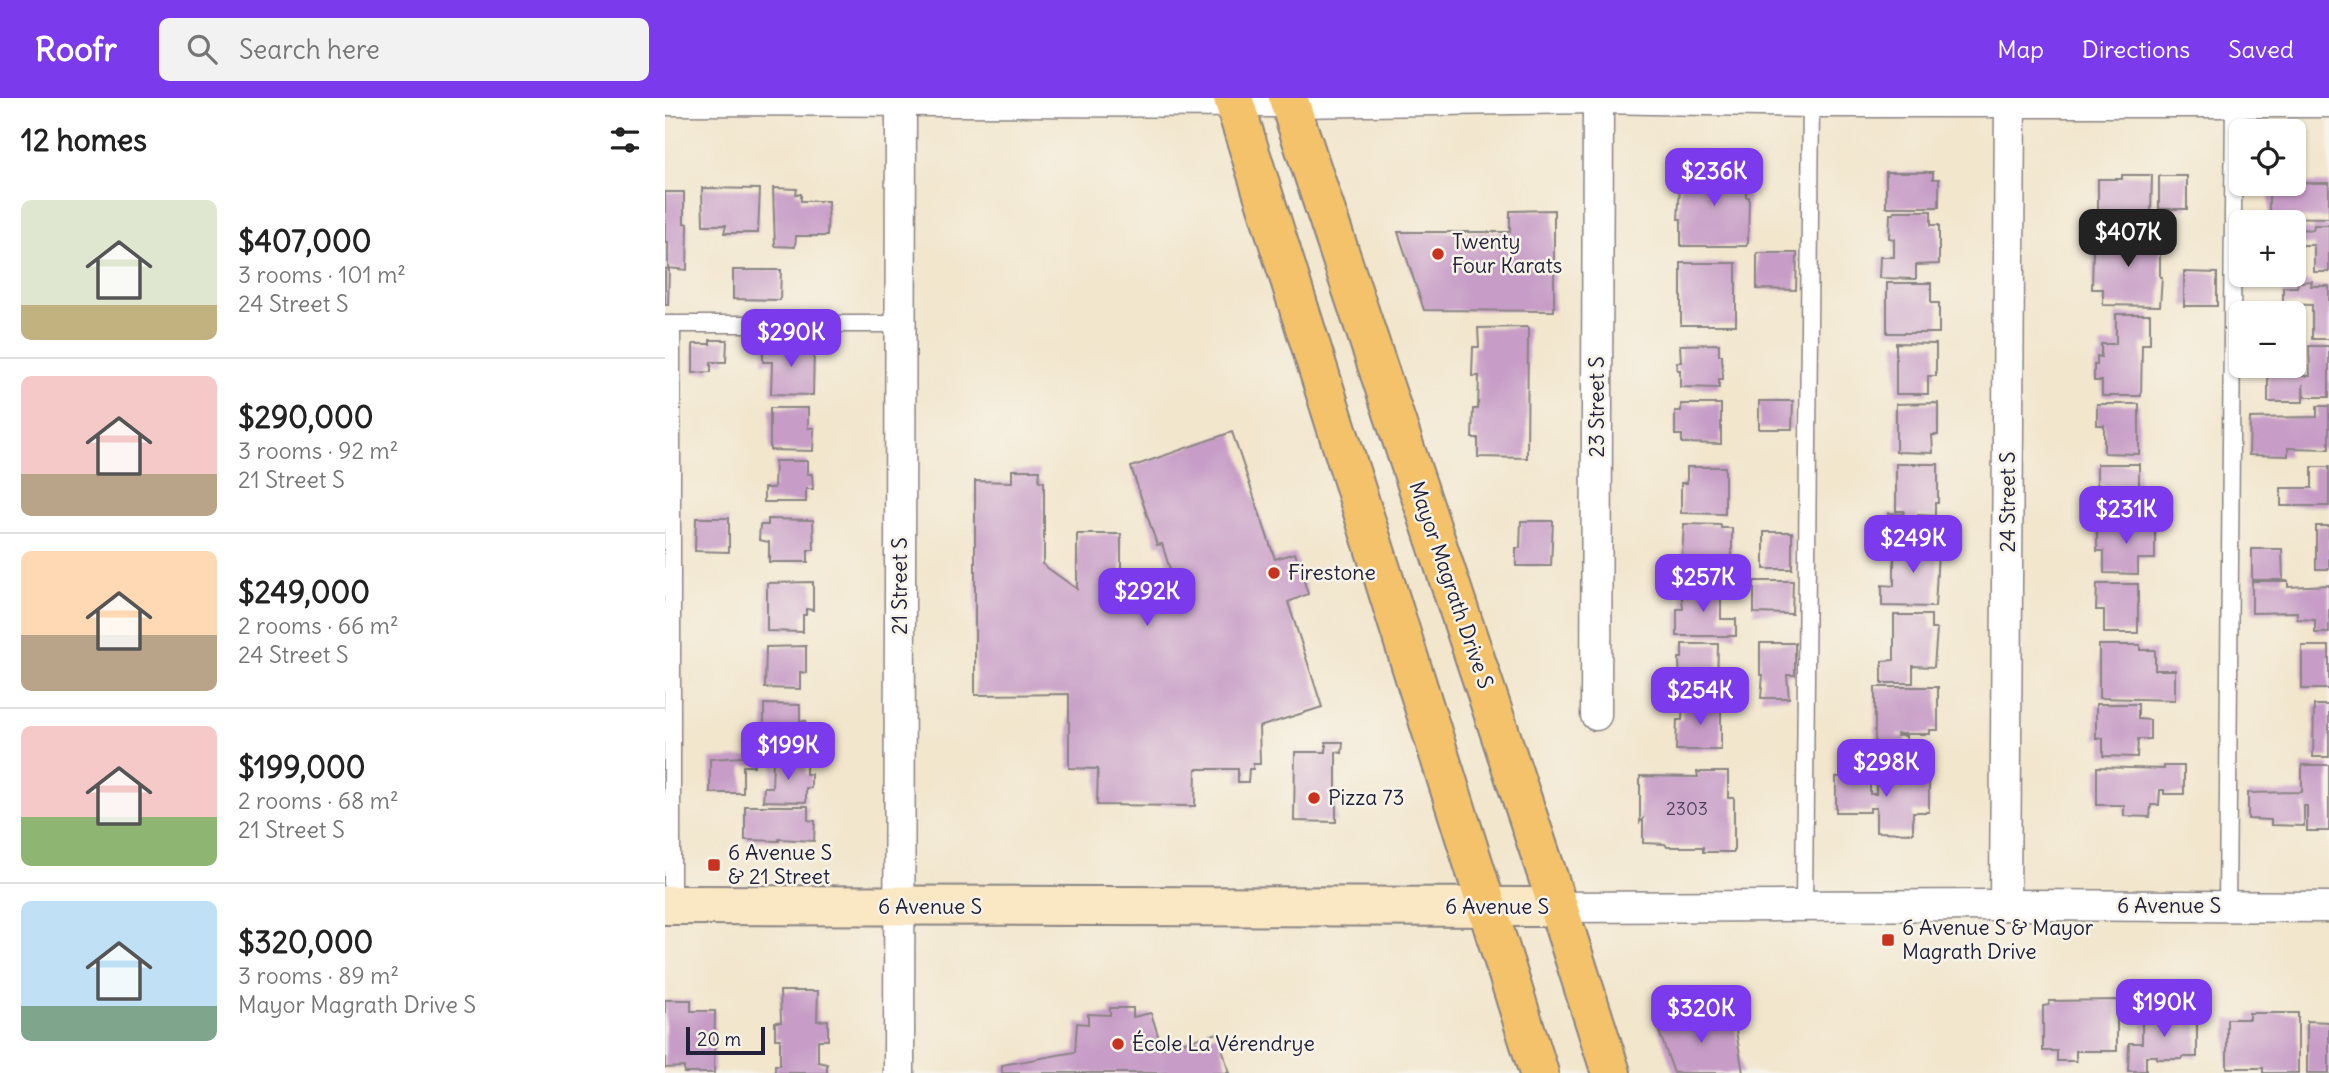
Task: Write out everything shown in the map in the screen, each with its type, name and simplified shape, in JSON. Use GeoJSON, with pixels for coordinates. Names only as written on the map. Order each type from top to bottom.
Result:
{"type":"FeatureCollection","features":[{"type":"Feature","properties":{"kind":"main road"},"geometry":{"type":"LineString","coordinates":[[1234,100],[1539,1073]]}},
{"type":"Feature","properties":{"kind":"main road","name":"Mayor Magrath Drive S"},"geometry":{"type":"LineString","coordinates":[[1288,100],[1611,1073]]}},
{"type":"Feature","properties":{"kind":"main road","name":"6 Avenue S"},"geometry":{"type":"LineString","coordinates":[[669,905],[1558,907]]}},
{"type":"Feature","properties":{"kind":"street"},"geometry":{"type":"LineString","coordinates":[[665,100],[1598,98],[2329,102]]}},
{"type":"Feature","properties":{"kind":"street","name":"23 Street S"},"geometry":{"type":"LineString","coordinates":[[1596,715],[1598,98]]}},
{"type":"Feature","properties":{"kind":"street","name":"21 Street S"},"geometry":{"type":"LineString","coordinates":[[899,1073],[901,99]]}},
{"type":"Feature","properties":{"kind":"street","name":"24 Street S"},"geometry":{"type":"LineString","coordinates":[[2005,905],[2010,100]]}},
{"type":"Feature","properties":{"kind":"street","name":"6 Avenue S"},"geometry":{"type":"LineString","coordinates":[[1558,907],[2329,907]]}},
{"type":"Feature","properties":{"kind":"lane"},"geometry":{"type":"LineString","coordinates":[[1804,906],[1811,100]]}},
{"type":"Feature","properties":{"kind":"lane"},"geometry":{"type":"LineString","coordinates":[[2227,906],[2234,100]]}},
{"type":"Feature","properties":{"kind":"lane"},"geometry":{"type":"LineString","coordinates":[[669,905],[669,324],[900,324]]}},
{"type":"Feature","properties":{"kind":"building"},"geometry":{"type":"Polygon","coordinates":[[[1681,169],[1746,169],[1746,197],[1749,197],[1746,246],[1681,246],[1681,219],[1678,219],[1681,169]]]}},
{"type":"Feature","properties":{"kind":"building"},"geometry":{"type":"Polygon","coordinates":[[[1886,172],[1933,172],[1933,179],[1939,179],[1939,207],[1886,207],[1886,172]]]}},
{"type":"Feature","properties":{"kind":"building"},"geometry":{"type":"Polygon","coordinates":[[[2122,175],[2152,175],[2151,215],[2098,214],[2098,179],[2122,179],[2122,175]]]}},
{"type":"Feature","properties":{"kind":"building"},"geometry":{"type":"Polygon","coordinates":[[[2159,176],[2187,176],[2187,209],[2159,209],[2159,176]]]}},
{"type":"Feature","properties":{"kind":"building"},"geometry":{"type":"Polygon","coordinates":[[[2306,183],[2329,183],[2329,218],[2306,218],[2306,210],[2269,210],[2269,196],[2306,196],[2306,183]]]}},
{"type":"Feature","properties":{"kind":"building"},"geometry":{"type":"Polygon","coordinates":[[[702,188],[760,189],[758,233],[724,233],[726,225],[703,225],[702,188]]]}},
{"type":"Feature","properties":{"kind":"building"},"geometry":{"type":"Polygon","coordinates":[[[773,188],[797,189],[796,194],[801,194],[801,201],[828,201],[827,236],[796,236],[795,247],[775,246],[773,188]]]}},
{"type":"Feature","properties":{"kind":"building"},"geometry":{"type":"Polygon","coordinates":[[[665,192],[684,192],[684,223],[688,224],[687,270],[668,268],[665,192]]]}},
{"type":"Feature","properties":{"kind":"building"},"geometry":{"type":"Polygon","coordinates":[[[1554,210],[1554,311],[1424,310],[1398,232],[1510,232],[1510,211],[1554,210]]]}},
{"type":"Feature","properties":{"kind":"building"},"geometry":{"type":"Polygon","coordinates":[[[1894,211],[1931,211],[1931,225],[1939,225],[1939,264],[1916,265],[1916,279],[1879,278],[1880,257],[1894,257],[1894,239],[1889,238],[1890,214],[1894,214],[1894,211]]]}},
{"type":"Feature","properties":{"kind":"building"},"geometry":{"type":"Polygon","coordinates":[[[2314,225],[2329,225],[2329,272],[2314,272],[2314,245],[2306,245],[2306,229],[2313,230],[2314,225]]]}},
{"type":"Feature","properties":{"kind":"building"},"geometry":{"type":"Polygon","coordinates":[[[2095,234],[2160,235],[2160,306],[2103,305],[2103,289],[2092,289],[2095,234]]]}},
{"type":"Feature","properties":{"kind":"building"},"geometry":{"type":"Polygon","coordinates":[[[1757,253],[1797,253],[1796,290],[1757,289],[1757,253]]]}},
{"type":"Feature","properties":{"kind":"building"},"geometry":{"type":"Polygon","coordinates":[[[1681,263],[1736,263],[1736,325],[1681,325],[1681,263]]]}},
{"type":"Feature","properties":{"kind":"building"},"geometry":{"type":"Polygon","coordinates":[[[665,269],[669,269],[668,305],[665,305],[665,269]]]}},
{"type":"Feature","properties":{"kind":"building"},"geometry":{"type":"Polygon","coordinates":[[[733,270],[781,270],[780,300],[733,299],[733,270]]]}},
{"type":"Feature","properties":{"kind":"building"},"geometry":{"type":"Polygon","coordinates":[[[2184,272],[2217,273],[2217,306],[2184,306],[2184,272]]]}},
{"type":"Feature","properties":{"kind":"building"},"geometry":{"type":"Polygon","coordinates":[[[2306,281],[2312,281],[2311,286],[2329,286],[2329,339],[2312,339],[2312,305],[2306,305],[2306,301],[2283,301],[2283,287],[2306,287],[2306,281]]]}},
{"type":"Feature","properties":{"kind":"building"},"geometry":{"type":"Polygon","coordinates":[[[1887,283],[1931,283],[1931,303],[1939,303],[1939,333],[1887,333],[1887,283]]]}},
{"type":"Feature","properties":{"kind":"building"},"geometry":{"type":"Polygon","coordinates":[[[2116,314],[2150,314],[2150,344],[2142,344],[2141,396],[2102,396],[2102,381],[2094,381],[2094,365],[2097,365],[2097,356],[2101,357],[2101,344],[2116,344],[2116,314]]]}},
{"type":"Feature","properties":{"kind":"building"},"geometry":{"type":"Polygon","coordinates":[[[1528,327],[1527,458],[1478,457],[1478,438],[1472,438],[1473,409],[1478,409],[1479,376],[1472,376],[1473,347],[1479,347],[1478,328],[1528,327]]]}},
{"type":"Feature","properties":{"kind":"building"},"geometry":{"type":"Polygon","coordinates":[[[710,340],[727,340],[726,362],[711,362],[711,372],[693,373],[693,344],[710,344],[710,340]]]}},
{"type":"Feature","properties":{"kind":"building"},"geometry":{"type":"Polygon","coordinates":[[[1896,343],[1936,344],[1936,376],[1928,376],[1928,394],[1896,394],[1896,343]]]}},
{"type":"Feature","properties":{"kind":"building"},"geometry":{"type":"Polygon","coordinates":[[[1719,344],[1723,379],[1719,379],[1719,388],[1680,387],[1677,362],[1681,362],[1680,345],[1719,344]]]}},
{"type":"Feature","properties":{"kind":"building"},"geometry":{"type":"Polygon","coordinates":[[[763,345],[814,345],[813,395],[771,394],[772,362],[763,362],[763,345]]]}},
{"type":"Feature","properties":{"kind":"building"},"geometry":{"type":"Polygon","coordinates":[[[2309,346],[2329,346],[2329,397],[2304,397],[2303,384],[2303,402],[2268,402],[2268,378],[2310,376],[2309,346]]]}},
{"type":"Feature","properties":{"kind":"building"},"geometry":{"type":"Polygon","coordinates":[[[1759,401],[1793,401],[1792,429],[1759,429],[1759,401]]]}},
{"type":"Feature","properties":{"kind":"building"},"geometry":{"type":"Polygon","coordinates":[[[1938,403],[1938,435],[1932,435],[1933,453],[1896,452],[1896,404],[1938,403]]]}},
{"type":"Feature","properties":{"kind":"building"},"geometry":{"type":"Polygon","coordinates":[[[1681,404],[1721,404],[1721,444],[1682,443],[1682,435],[1675,435],[1675,411],[1681,411],[1681,404]]]}},
{"type":"Feature","properties":{"kind":"building"},"geometry":{"type":"Polygon","coordinates":[[[2097,404],[2139,404],[2139,454],[2104,453],[2104,425],[2097,425],[2097,404]]]}},
{"type":"Feature","properties":{"kind":"building"},"geometry":{"type":"Polygon","coordinates":[[[2317,406],[2329,406],[2329,449],[2288,448],[2288,456],[2249,455],[2250,418],[2317,417],[2317,406]]]}},
{"type":"Feature","properties":{"kind":"building"},"geometry":{"type":"Polygon","coordinates":[[[770,408],[808,408],[808,428],[814,428],[813,451],[770,450],[770,408]]]}},
{"type":"Feature","properties":{"kind":"building"},"geometry":{"type":"Polygon","coordinates":[[[1232,432],[1275,559],[1295,553],[1308,594],[1288,602],[1322,707],[1259,727],[1260,764],[1253,764],[1253,769],[1249,769],[1248,782],[1238,782],[1238,769],[1196,769],[1195,806],[1097,805],[1098,769],[1069,768],[1069,694],[975,695],[975,481],[1012,482],[1012,470],[1040,470],[1039,481],[1044,482],[1042,564],[1077,589],[1077,534],[1121,534],[1121,595],[1178,596],[1162,544],[1157,545],[1131,467],[1232,432]]]}},
{"type":"Feature","properties":{"kind":"building"},"geometry":{"type":"Polygon","coordinates":[[[775,461],[807,461],[807,474],[812,474],[813,489],[806,489],[806,502],[764,502],[764,488],[774,488],[775,461]]]}},
{"type":"Feature","properties":{"kind":"building"},"geometry":{"type":"Polygon","coordinates":[[[1896,464],[1938,464],[1938,503],[1935,503],[1935,516],[1918,515],[1918,532],[1888,532],[1888,513],[1904,514],[1904,511],[1896,511],[1896,464]]]}},
{"type":"Feature","properties":{"kind":"building"},"geometry":{"type":"Polygon","coordinates":[[[2097,464],[2139,464],[2139,496],[2147,496],[2147,512],[2104,514],[2104,485],[2097,485],[2097,464]]]}},
{"type":"Feature","properties":{"kind":"building"},"geometry":{"type":"Polygon","coordinates":[[[1687,467],[1725,467],[1725,514],[1681,513],[1681,483],[1687,483],[1687,467]]]}},
{"type":"Feature","properties":{"kind":"building"},"geometry":{"type":"Polygon","coordinates":[[[2312,467],[2329,467],[2329,506],[2281,506],[2281,488],[2312,488],[2312,467]]]}},
{"type":"Feature","properties":{"kind":"building"},"geometry":{"type":"Polygon","coordinates":[[[696,518],[729,518],[729,552],[695,551],[696,518]]]}},
{"type":"Feature","properties":{"kind":"building"},"geometry":{"type":"Polygon","coordinates":[[[768,519],[813,520],[814,550],[808,550],[808,562],[769,562],[769,542],[759,540],[760,525],[768,525],[768,519]]]}},
{"type":"Feature","properties":{"kind":"building"},"geometry":{"type":"Polygon","coordinates":[[[1521,521],[1553,521],[1551,566],[1516,566],[1521,521]]]}},
{"type":"Feature","properties":{"kind":"building"},"geometry":{"type":"Polygon","coordinates":[[[1684,524],[1732,528],[1732,569],[1720,569],[1720,573],[1681,573],[1684,524]]]}},
{"type":"Feature","properties":{"kind":"building"},"geometry":{"type":"Polygon","coordinates":[[[2097,524],[2155,524],[2155,559],[2138,559],[2138,574],[2104,573],[2104,551],[2097,551],[2097,524]]]}},
{"type":"Feature","properties":{"kind":"building"},"geometry":{"type":"Polygon","coordinates":[[[2316,526],[2329,526],[2329,569],[2316,569],[2316,526]]]}},
{"type":"Feature","properties":{"kind":"building"},"geometry":{"type":"Polygon","coordinates":[[[1764,532],[1792,532],[1792,569],[1764,569],[1764,532]]]}},
{"type":"Feature","properties":{"kind":"building"},"geometry":{"type":"Polygon","coordinates":[[[1933,538],[1933,552],[1938,552],[1935,607],[1882,606],[1882,585],[1894,586],[1894,539],[1933,538]]]}},
{"type":"Feature","properties":{"kind":"building"},"geometry":{"type":"Polygon","coordinates":[[[2252,549],[2282,549],[2283,580],[2252,580],[2252,549]]]}},
{"type":"Feature","properties":{"kind":"building"},"geometry":{"type":"Polygon","coordinates":[[[1754,581],[1793,581],[1792,614],[1754,613],[1754,581]]]}},
{"type":"Feature","properties":{"kind":"building"},"geometry":{"type":"Polygon","coordinates":[[[2252,581],[2288,581],[2288,587],[2329,585],[2329,633],[2315,633],[2315,620],[2297,619],[2297,612],[2252,613],[2252,581]]]}},
{"type":"Feature","properties":{"kind":"building"},"geometry":{"type":"Polygon","coordinates":[[[813,582],[813,610],[806,609],[806,615],[803,615],[803,632],[767,631],[767,583],[813,582]]]}},
{"type":"Feature","properties":{"kind":"building"},"geometry":{"type":"Polygon","coordinates":[[[2097,584],[2138,584],[2138,633],[2104,633],[2104,610],[2096,610],[2097,584]]]}},
{"type":"Feature","properties":{"kind":"building"},"geometry":{"type":"Polygon","coordinates":[[[1681,587],[1721,587],[1721,619],[1736,619],[1736,636],[1677,636],[1677,609],[1683,609],[1681,587]]]}},
{"type":"Feature","properties":{"kind":"building"},"geometry":{"type":"Polygon","coordinates":[[[1894,615],[1931,615],[1931,629],[1937,629],[1934,667],[1913,666],[1913,683],[1882,683],[1882,661],[1894,660],[1894,615]]]}},
{"type":"Feature","properties":{"kind":"building"},"geometry":{"type":"Polygon","coordinates":[[[1760,643],[1795,643],[1795,675],[1787,675],[1789,698],[1761,698],[1763,675],[1760,675],[1760,643]]]}},
{"type":"Feature","properties":{"kind":"building"},"geometry":{"type":"Polygon","coordinates":[[[1682,644],[1718,644],[1717,688],[1680,687],[1679,658],[1682,658],[1682,644]]]}},
{"type":"Feature","properties":{"kind":"building"},"geometry":{"type":"Polygon","coordinates":[[[2099,645],[2140,645],[2140,650],[2155,650],[2155,670],[2175,670],[2175,700],[2099,698],[2099,645]]]}},
{"type":"Feature","properties":{"kind":"building"},"geometry":{"type":"Polygon","coordinates":[[[806,646],[806,673],[800,672],[800,689],[765,688],[766,647],[806,646]]]}},
{"type":"Feature","properties":{"kind":"building"},"geometry":{"type":"Polygon","coordinates":[[[2302,646],[2329,646],[2329,689],[2302,689],[2302,646]]]}},
{"type":"Feature","properties":{"kind":"building"},"geometry":{"type":"Polygon","coordinates":[[[1875,687],[1938,687],[1938,730],[1930,730],[1930,734],[1897,734],[1906,736],[1907,758],[1875,759],[1875,687]]]}},
{"type":"Feature","properties":{"kind":"building"},"geometry":{"type":"Polygon","coordinates":[[[1683,703],[1721,703],[1721,750],[1676,750],[1677,720],[1682,720],[1683,703]]]}},
{"type":"Feature","properties":{"kind":"building"},"geometry":{"type":"Polygon","coordinates":[[[764,704],[800,705],[800,721],[806,721],[806,749],[764,748],[764,704]]]}},
{"type":"Feature","properties":{"kind":"building"},"geometry":{"type":"Polygon","coordinates":[[[2096,704],[2138,704],[2138,719],[2150,720],[2150,739],[2138,739],[2137,757],[2103,756],[2103,738],[2096,739],[2096,704]]]}},
{"type":"Feature","properties":{"kind":"building"},"geometry":{"type":"Polygon","coordinates":[[[2314,705],[2329,705],[2329,757],[2313,757],[2314,705]]]}},
{"type":"Feature","properties":{"kind":"building"},"geometry":{"type":"Polygon","coordinates":[[[1326,742],[1343,742],[1342,753],[1336,752],[1336,822],[1294,821],[1295,752],[1326,752],[1326,742]]]}},
{"type":"Feature","properties":{"kind":"building"},"geometry":{"type":"Polygon","coordinates":[[[754,757],[754,766],[743,766],[743,793],[710,793],[710,759],[754,757]]]}},
{"type":"Feature","properties":{"kind":"building"},"geometry":{"type":"Polygon","coordinates":[[[773,761],[806,761],[806,774],[811,774],[811,788],[806,788],[806,802],[763,801],[764,787],[772,787],[773,761]]]}},
{"type":"Feature","properties":{"kind":"building"},"geometry":{"type":"Polygon","coordinates":[[[2302,765],[2329,765],[2329,831],[2307,831],[2307,806],[2304,806],[2304,826],[2271,825],[2271,820],[2248,819],[2248,793],[2302,792],[2302,765]]]}},
{"type":"Feature","properties":{"kind":"building"},"geometry":{"type":"Polygon","coordinates":[[[2164,766],[2184,766],[2184,794],[2164,794],[2164,790],[2160,790],[2159,805],[2151,805],[2150,817],[2124,816],[2124,805],[2097,805],[2097,767],[2164,769],[2164,766]]]}},
{"type":"Feature","properties":{"kind":"building"},"geometry":{"type":"Polygon","coordinates":[[[1697,772],[1728,772],[1728,798],[1734,798],[1734,852],[1703,852],[1703,847],[1667,847],[1665,844],[1643,843],[1640,776],[1698,777],[1697,772]]]}},
{"type":"Feature","properties":{"kind":"building"},"geometry":{"type":"Polygon","coordinates":[[[1876,775],[1929,775],[1929,812],[1913,812],[1913,833],[1876,832],[1876,808],[1870,808],[1870,812],[1836,812],[1836,777],[1870,777],[1870,794],[1876,794],[1876,775]]]}},
{"type":"Feature","properties":{"kind":"building"},"geometry":{"type":"Polygon","coordinates":[[[745,806],[808,806],[808,820],[815,821],[814,841],[745,840],[745,806]]]}},
{"type":"Feature","properties":{"kind":"building"},"geometry":{"type":"Polygon","coordinates":[[[780,991],[818,991],[817,1021],[828,1020],[828,1040],[818,1040],[818,1062],[827,1064],[827,1073],[775,1073],[775,1065],[780,1065],[780,1039],[775,1039],[775,1022],[781,1022],[780,991]]]}},
{"type":"Feature","properties":{"kind":"building"},"geometry":{"type":"Polygon","coordinates":[[[665,1000],[691,1000],[691,1011],[715,1011],[714,1073],[684,1073],[684,1067],[665,1068],[665,1000]]]}},
{"type":"Feature","properties":{"kind":"building"},"geometry":{"type":"Polygon","coordinates":[[[2117,1000],[2117,1051],[2076,1051],[2076,1061],[2057,1061],[2057,1051],[2043,1051],[2043,1006],[2049,1005],[2049,1001],[2117,1000]]]}},
{"type":"Feature","properties":{"kind":"building","name":"École La Vérendrye"},"geometry":{"type":"Polygon","coordinates":[[[1110,1008],[1133,1008],[1133,1017],[1151,1013],[1162,1048],[1218,1033],[1229,1073],[1002,1073],[1002,1065],[1075,1052],[1077,1023],[1088,1024],[1088,1014],[1110,1015],[1110,1008]]]}},
{"type":"Feature","properties":{"kind":"building"},"geometry":{"type":"Polygon","coordinates":[[[2142,1012],[2177,1012],[2177,1019],[2197,1019],[2197,1057],[2157,1059],[2157,1056],[2146,1056],[2146,1071],[2128,1071],[2129,1043],[2142,1043],[2142,1012]]]}},
{"type":"Feature","properties":{"kind":"building"},"geometry":{"type":"Polygon","coordinates":[[[2249,1013],[2298,1013],[2298,1073],[2263,1073],[2263,1068],[2227,1068],[2227,1019],[2249,1019],[2249,1013]]]}},
{"type":"Feature","properties":{"kind":"building"},"geometry":{"type":"Polygon","coordinates":[[[1654,1017],[1734,1019],[1743,1073],[1674,1073],[1654,1017]]]}},
{"type":"Feature","properties":{"kind":"building"},"geometry":{"type":"Polygon","coordinates":[[[2307,1021],[2329,1022],[2329,1073],[2307,1073],[2307,1021]]]}},
{"type":"Feature","properties":{"kind":"place","name":"Twenty Four Karats"},"geometry":{"type":"Point","coordinates":[1438,254]}},
{"type":"Feature","properties":{"kind":"place","name":"Firestone"},"geometry":{"type":"Point","coordinates":[1274,573]}},
{"type":"Feature","properties":{"kind":"place","name":"Pizza 73"},"geometry":{"type":"Point","coordinates":[1314,798]}},
{"type":"Feature","properties":{"kind":"place","name":"6 Avenue S & 21 Street"},"geometry":{"type":"Point","coordinates":[714,865]}},
{"type":"Feature","properties":{"kind":"place","name":"6 Avenue S & Mayor Magrath Drive"},"geometry":{"type":"Point","coordinates":[1888,940]}},
{"type":"Feature","properties":{"kind":"place","name":"École La Vérendrye"},"geometry":{"type":"Point","coordinates":[1118,1044]}}]}
